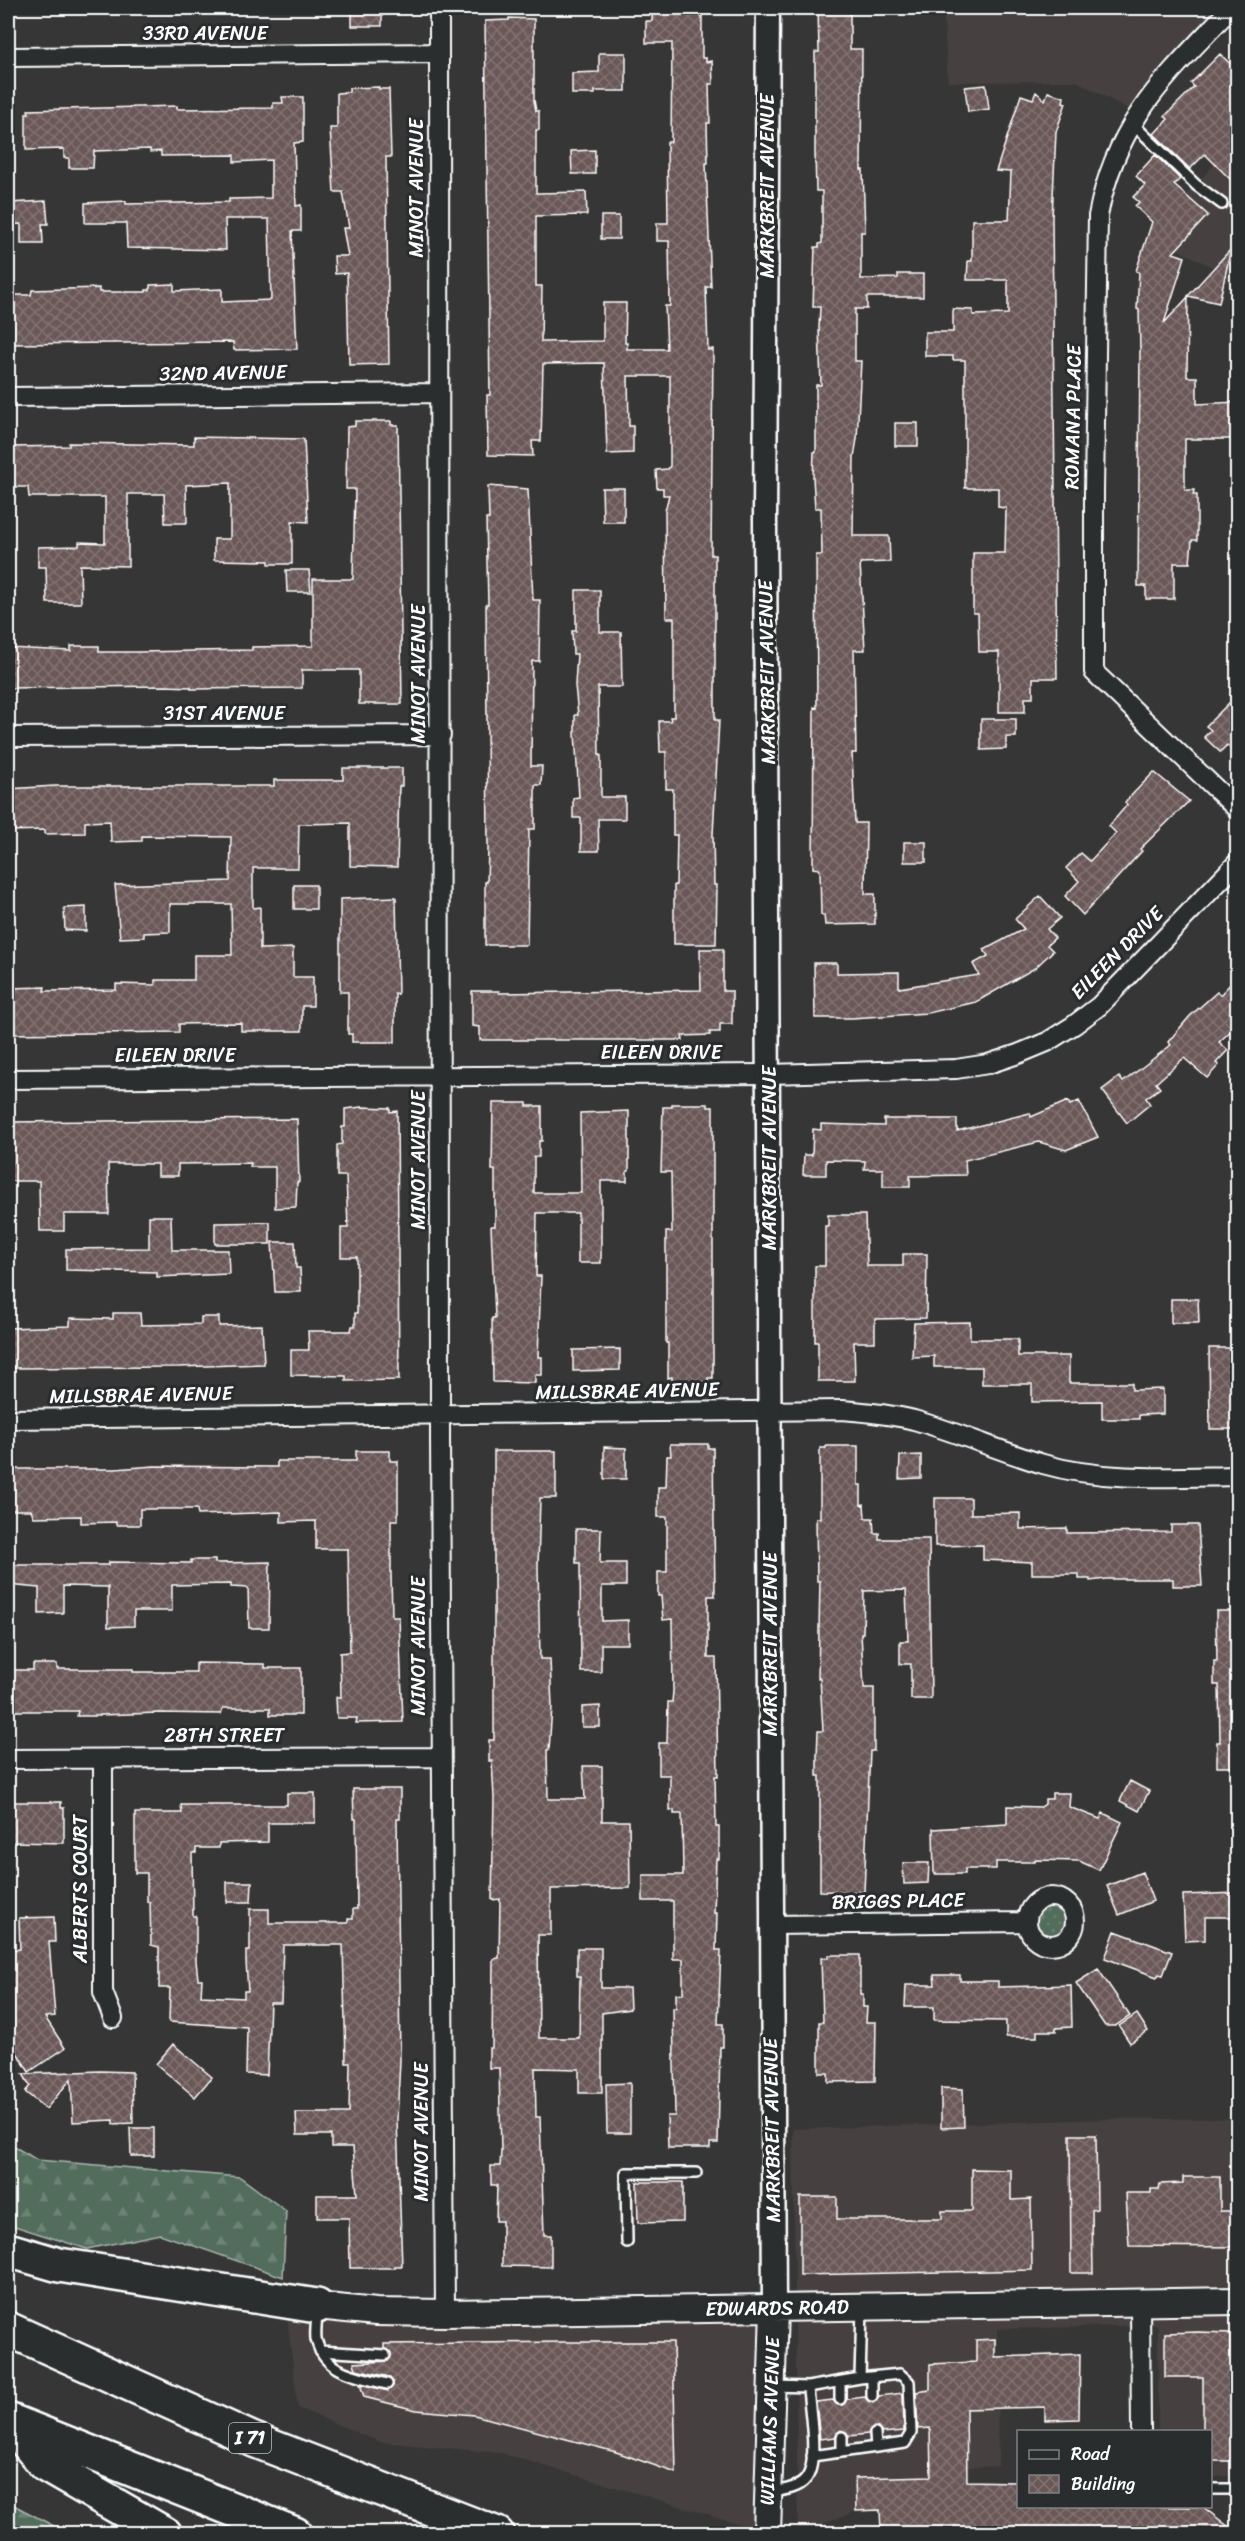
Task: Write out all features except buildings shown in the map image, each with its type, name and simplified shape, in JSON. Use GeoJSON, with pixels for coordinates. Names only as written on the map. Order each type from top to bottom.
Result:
{"type":"FeatureCollection","features":[{"type":"Feature","properties":{"kind":"highway"},"geometry":{"type":"LineString","coordinates":[[8,2250],[59,2265],[317,2306]]}},
{"type":"Feature","properties":{"kind":"highway","name":"I 71"},"geometry":{"type":"LineString","coordinates":[[8,2329],[254,2440],[498,2534]]}},
{"type":"Feature","properties":{"kind":"highway"},"geometry":{"type":"LineString","coordinates":[[8,2421],[45,2465],[165,2534]]}},
{"type":"Feature","properties":{"kind":"highway"},"geometry":{"type":"LineString","coordinates":[[8,2421],[294,2534]]}},
{"type":"Feature","properties":{"kind":"main road","name":"EDWARDS ROAD"},"geometry":{"type":"LineString","coordinates":[[317,2306],[376,2312],[445,2313],[1238,2301]]}},
{"type":"Feature","properties":{"kind":"main road","name":"WILLIAMS AVENUE"},"geometry":{"type":"LineString","coordinates":[[767,2533],[774,2308]]}},
{"type":"Feature","properties":{"kind":"street","name":"MINOT AVENUE"},"geometry":{"type":"LineString","coordinates":[[439,8],[440,1415],[445,2313]]}},
{"type":"Feature","properties":{"kind":"street","name":"MARKBREIT AVENUE"},"geometry":{"type":"LineString","coordinates":[[768,8],[765,521],[770,1412],[770,1925],[774,2308]]}},
{"type":"Feature","properties":{"kind":"street","name":"ROMANA PLACE"},"geometry":{"type":"LineString","coordinates":[[1231,8],[1154,90],[1137,114],[1115,154],[1104,184],[1098,216],[1094,672],[1238,810]]}},
{"type":"Feature","properties":{"kind":"street","name":"33RD AVENUE"},"geometry":{"type":"LineString","coordinates":[[8,57],[439,53]]}},
{"type":"Feature","properties":{"kind":"street","name":"32ND AVENUE"},"geometry":{"type":"LineString","coordinates":[[8,397],[438,393]]}},
{"type":"Feature","properties":{"kind":"street","name":"31ST AVENUE"},"geometry":{"type":"LineString","coordinates":[[8,737],[441,735]]}},
{"type":"Feature","properties":{"kind":"street","name":"EILEEN DRIVE"},"geometry":{"type":"LineString","coordinates":[[8,1079],[768,1074],[956,1069],[988,1064],[1047,1042],[1099,1006],[1238,862]]}},
{"type":"Feature","properties":{"kind":"street","name":"MILLSBRAE AVENUE"},"geometry":{"type":"LineString","coordinates":[[8,1419],[842,1410],[883,1413],[914,1420],[1044,1464],[1087,1473],[1131,1478],[1238,1476]]}},
{"type":"Feature","properties":{"kind":"street","name":"28TH STREET"},"geometry":{"type":"LineString","coordinates":[[8,1759],[441,1757]]}},
{"type":"Feature","properties":{"kind":"street","name":"ALBERTS COURT"},"geometry":{"type":"LineString","coordinates":[[103,1759],[103,1992],[113,2018]]}},
{"type":"Feature","properties":{"kind":"street","name":"BRIGGS PLACE"},"geometry":{"type":"LineString","coordinates":[[770,1925],[1027,1922]]}},
{"type":"Feature","properties":{"kind":"street"},"geometry":{"type":"LineString","coordinates":[[1140,2303],[1141,2430]]}},
{"type":"Feature","properties":{"kind":"lane"},"geometry":{"type":"LineString","coordinates":[[1133,124],[1196,185],[1222,204]]}},
{"type":"Feature","properties":{"kind":"lane"},"geometry":{"type":"LineString","coordinates":[[627,2242],[626,2173],[696,2172]]}},
{"type":"Feature","properties":{"kind":"lane"},"geometry":{"type":"LineString","coordinates":[[317,2306],[316,2338],[321,2351],[336,2370],[387,2384]]}},
{"type":"Feature","properties":{"kind":"lane"},"geometry":{"type":"LineString","coordinates":[[860,2378],[862,2307]]}},
{"type":"Feature","properties":{"kind":"lane"},"geometry":{"type":"LineString","coordinates":[[321,2351],[385,2355]]}},
{"type":"Feature","properties":{"kind":"lane"},"geometry":{"type":"LineString","coordinates":[[771,2386],[808,2387],[900,2374],[909,2382],[911,2433],[905,2443],[813,2456]]}},
{"type":"Feature","properties":{"kind":"lane"},"geometry":{"type":"LineString","coordinates":[[872,2377],[872,2396]]}},
{"type":"Feature","properties":{"kind":"lane"},"geometry":{"type":"LineString","coordinates":[[840,2382],[840,2399]]}},
{"type":"Feature","properties":{"kind":"lane"},"geometry":{"type":"LineString","coordinates":[[768,2494],[796,2486],[805,2480],[813,2466],[808,2387]]}},
{"type":"Feature","properties":{"kind":"lane"},"geometry":{"type":"LineString","coordinates":[[875,2433],[876,2447]]}},
{"type":"Feature","properties":{"kind":"lane"},"geometry":{"type":"LineString","coordinates":[[842,2437],[842,2452]]}},
{"type":"Feature","properties":{"kind":"lane"},"geometry":{"type":"LineString","coordinates":[[1212,2489],[1238,2489]]}},
{"type":"Feature","properties":{"kind":"shaded area"},"geometry":{"type":"Polygon","coordinates":[[[943,8],[1231,8],[1137,114],[1077,81],[948,82],[943,8]]]}},
{"type":"Feature","properties":{"kind":"shaded area"},"geometry":{"type":"Polygon","coordinates":[[[1237,140],[1237,292],[1214,268],[1149,235],[1237,140]]]}},
{"type":"Feature","properties":{"kind":"shaded area"},"geometry":{"type":"Polygon","coordinates":[[[1109,2119],[1237,2119],[1237,2475],[1212,2477],[1212,2430],[1158,2430],[1158,2325],[997,2329],[998,2466],[954,2468],[954,2510],[854,2512],[798,2533],[793,2129],[1109,2119]]]}},
{"type":"Feature","properties":{"kind":"shaded area"},"geometry":{"type":"Polygon","coordinates":[[[774,2308],[767,2532],[501,2453],[380,2442],[298,2408],[287,2316],[774,2308]]]}},
{"type":"Feature","properties":{"kind":"green space"},"geometry":{"type":"Polygon","coordinates":[[[1050,1906],[1061,1911],[1066,1922],[1061,1933],[1050,1938],[1039,1933],[1034,1922],[1039,1911],[1050,1906]]]}},
{"type":"Feature","properties":{"kind":"green space"},"geometry":{"type":"Polygon","coordinates":[[[8,2143],[37,2160],[240,2177],[286,2211],[283,2277],[160,2234],[87,2249],[8,2224],[8,2143]]]}},
{"type":"Feature","properties":{"kind":"green space"},"geometry":{"type":"Polygon","coordinates":[[[8,2502],[67,2533],[8,2533],[8,2502]]]}}]}
